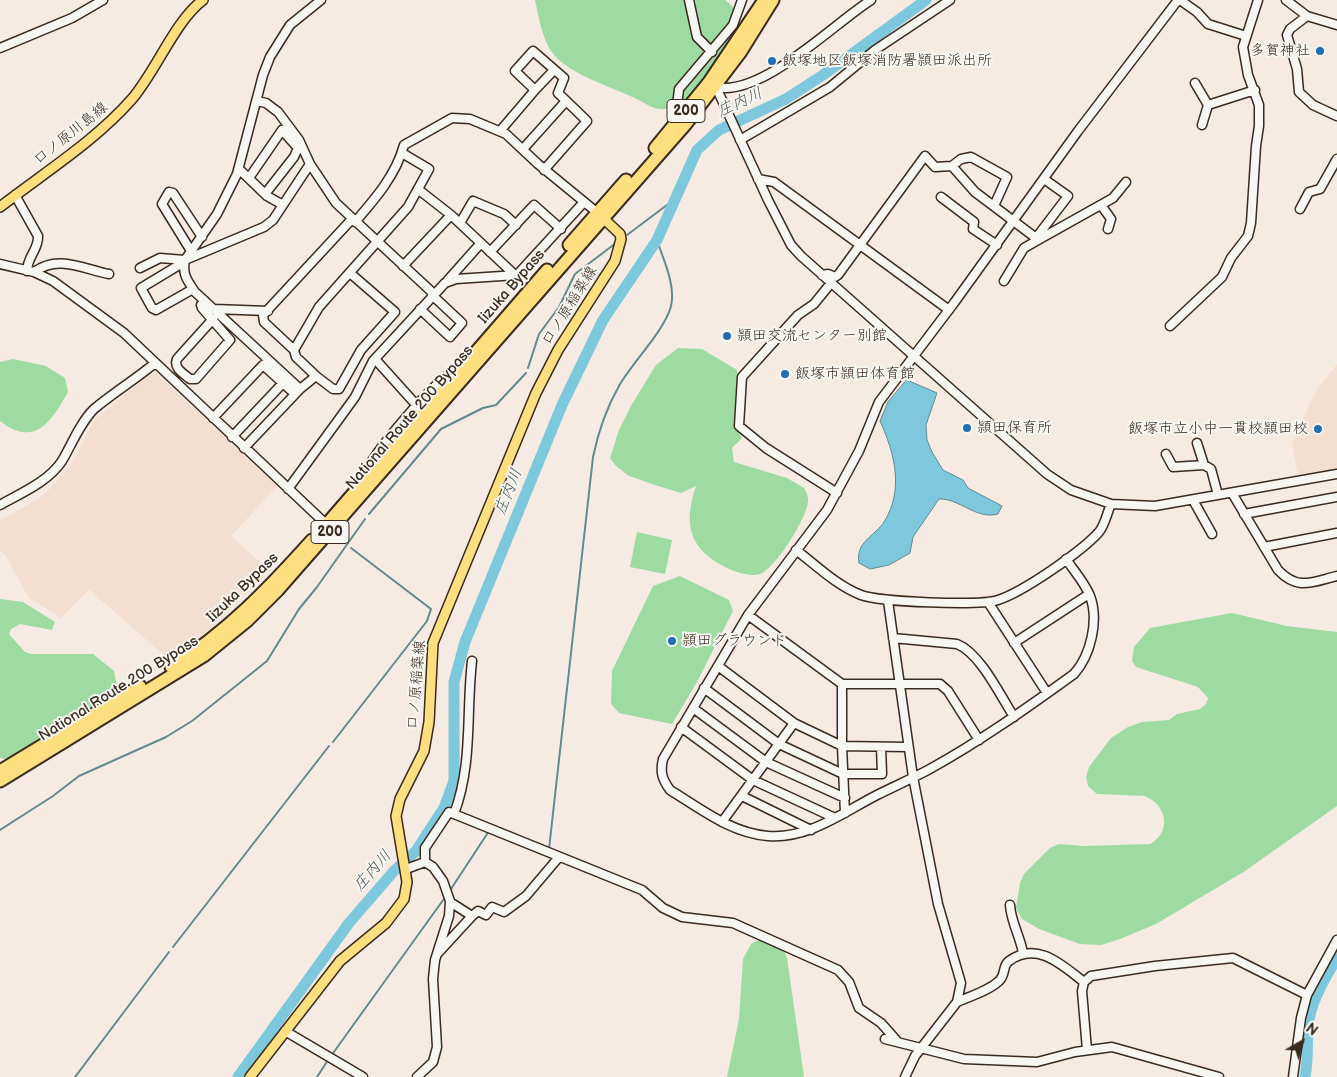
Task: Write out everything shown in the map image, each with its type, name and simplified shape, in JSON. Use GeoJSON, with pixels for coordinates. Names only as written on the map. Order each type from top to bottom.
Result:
{"type":"FeatureCollection","features":[{"type":"Feature","properties":{"kind":"highway","name":"Iizuka Bypass"},"geometry":{"type":"LineString","coordinates":[[0,771],[201,647],[245,611],[329,526],[420,409],[467,362],[600,215],[675,125],[712,85],[764,0]]}},
{"type":"Feature","properties":{"kind":"highway","name":"National Route 200 Bypass"},"geometry":{"type":"LineString","coordinates":[[0,781],[205,655],[247,621],[712,85],[773,0]]}},
{"type":"Feature","properties":{"kind":"main road","name":"口ノ原川島線"},"geometry":{"type":"LineString","coordinates":[[0,207],[111,122],[134,96],[193,9],[204,0]]}},
{"type":"Feature","properties":{"kind":"main road","name":"口ノ原稲築線"},"geometry":{"type":"LineString","coordinates":[[250,1077],[340,961],[386,923],[399,908],[407,889],[406,869],[397,830],[397,806],[424,751],[429,722],[430,659],[435,636],[536,393],[558,350],[615,261],[621,239],[620,234],[600,215]]}},
{"type":"Feature","properties":{"kind":"street"},"geometry":{"type":"LineString","coordinates":[[0,48],[72,18],[103,0]]}},
{"type":"Feature","properties":{"kind":"street"},"geometry":{"type":"LineString","coordinates":[[297,391],[193,289],[183,272],[185,261],[217,214],[239,169],[263,75],[279,41],[290,25],[320,0]]}},
{"type":"Feature","properties":{"kind":"street"},"geometry":{"type":"LineString","coordinates":[[689,0],[697,37],[712,52]]}},
{"type":"Feature","properties":{"kind":"street"},"geometry":{"type":"LineString","coordinates":[[675,125],[679,89],[733,25],[742,0]]}},
{"type":"Feature","properties":{"kind":"street"},"geometry":{"type":"LineString","coordinates":[[712,85],[727,90],[755,80],[784,65],[871,0]]}},
{"type":"Feature","properties":{"kind":"street"},"geometry":{"type":"LineString","coordinates":[[739,139],[830,87],[874,50],[950,0]]}},
{"type":"Feature","properties":{"kind":"street"},"geometry":{"type":"LineString","coordinates":[[1066,559],[1089,594],[1094,615],[1088,651],[1082,665],[1074,674],[1014,717],[979,740],[913,777],[811,830],[786,837],[767,836],[736,829],[670,790],[663,780],[660,768],[663,759],[681,727],[748,615],[827,510],[859,451],[878,402],[950,310],[1044,179],[1179,0],[1197,12],[1208,24],[1246,36]]}},
{"type":"Feature","properties":{"kind":"street"},"geometry":{"type":"LineString","coordinates":[[1170,326],[1222,277],[1231,258],[1248,236],[1251,223],[1259,106],[1245,61],[1243,47],[1258,0]]}},
{"type":"Feature","properties":{"kind":"street"},"geometry":{"type":"LineString","coordinates":[[1286,0],[1307,16],[1337,25]]}},
{"type":"Feature","properties":{"kind":"street"},"geometry":{"type":"LineString","coordinates":[[1307,16],[1290,30],[1287,35],[1297,69],[1299,92],[1313,105],[1337,116]]}},
{"type":"Feature","properties":{"kind":"street"},"geometry":{"type":"LineString","coordinates":[[536,90],[515,71],[533,51],[564,78],[558,93],[587,121],[544,170]]}},
{"type":"Feature","properties":{"kind":"street"},"geometry":{"type":"LineString","coordinates":[[500,132],[554,70]]}},
{"type":"Feature","properties":{"kind":"street"},"geometry":{"type":"LineString","coordinates":[[1195,83],[1208,105],[1202,125]]}},
{"type":"Feature","properties":{"kind":"street"},"geometry":{"type":"LineString","coordinates":[[712,85],[792,245],[831,284],[1047,474],[1071,490],[1111,504],[1155,506],[1337,474]]}},
{"type":"Feature","properties":{"kind":"street"},"geometry":{"type":"LineString","coordinates":[[1208,105],[1255,90]]}},
{"type":"Feature","properties":{"kind":"street"},"geometry":{"type":"LineString","coordinates":[[257,101],[272,107],[298,148],[265,194]]}},
{"type":"Feature","properties":{"kind":"street"},"geometry":{"type":"LineString","coordinates":[[523,149],[566,101]]}},
{"type":"Feature","properties":{"kind":"street"},"geometry":{"type":"LineString","coordinates":[[350,273],[395,312],[361,350],[339,389],[333,389],[296,357],[294,350],[262,318],[379,195],[403,149],[452,118],[470,119],[500,132],[523,149],[544,170],[600,215]]}},
{"type":"Feature","properties":{"kind":"street"},"geometry":{"type":"LineString","coordinates":[[285,127],[299,140],[310,164],[336,203],[462,323],[450,337],[420,309]]}},
{"type":"Feature","properties":{"kind":"street"},"geometry":{"type":"LineString","coordinates":[[248,178],[285,127]]}},
{"type":"Feature","properties":{"kind":"street"},"geometry":{"type":"LineString","coordinates":[[294,350],[319,307],[408,208],[419,190],[429,170],[403,149]]}},
{"type":"Feature","properties":{"kind":"street"},"geometry":{"type":"LineString","coordinates":[[822,275],[828,274],[835,277],[838,275],[926,156],[935,167],[952,166],[961,159],[971,157],[1007,177],[994,206]]}},
{"type":"Feature","properties":{"kind":"street"},"geometry":{"type":"LineString","coordinates":[[1300,210],[1309,192],[1320,189],[1337,159]]}},
{"type":"Feature","properties":{"kind":"street"},"geometry":{"type":"LineString","coordinates":[[193,289],[156,310],[152,308],[141,288],[185,261],[264,227],[272,220],[310,164]]}},
{"type":"Feature","properties":{"kind":"street"},"geometry":{"type":"LineString","coordinates":[[952,166],[975,192],[1037,239]]}},
{"type":"Feature","properties":{"kind":"street"},"geometry":{"type":"LineString","coordinates":[[239,169],[265,194],[282,206]]}},
{"type":"Feature","properties":{"kind":"street"},"geometry":{"type":"LineString","coordinates":[[758,179],[774,182],[950,310]]}},
{"type":"Feature","properties":{"kind":"street"},"geometry":{"type":"LineString","coordinates":[[1037,239],[1068,196],[1044,179]]}},
{"type":"Feature","properties":{"kind":"street"},"geometry":{"type":"LineString","coordinates":[[1004,281],[1024,248],[1113,198],[1126,182]]}},
{"type":"Feature","properties":{"kind":"street"},"geometry":{"type":"LineString","coordinates":[[419,190],[451,215],[516,276]]}},
{"type":"Feature","properties":{"kind":"street"},"geometry":{"type":"LineString","coordinates":[[191,251],[162,204],[170,192],[173,193],[202,237]]}},
{"type":"Feature","properties":{"kind":"street"},"geometry":{"type":"LineString","coordinates":[[15,195],[38,236],[38,242],[27,264],[31,272]]}},
{"type":"Feature","properties":{"kind":"street"},"geometry":{"type":"LineString","coordinates":[[941,197],[974,222],[973,228],[997,245]]}},
{"type":"Feature","properties":{"kind":"street"},"geometry":{"type":"LineString","coordinates":[[460,223],[473,201],[504,214],[516,225]]}},
{"type":"Feature","properties":{"kind":"street"},"geometry":{"type":"LineString","coordinates":[[448,280],[516,276],[584,202]]}},
{"type":"Feature","properties":{"kind":"street"},"geometry":{"type":"LineString","coordinates":[[1101,204],[1111,219],[1108,229]]}},
{"type":"Feature","properties":{"kind":"street"},"geometry":{"type":"LineString","coordinates":[[490,252],[534,205],[560,228]]}},
{"type":"Feature","properties":{"kind":"street"},"geometry":{"type":"LineString","coordinates":[[403,266],[451,215]]}},
{"type":"Feature","properties":{"kind":"street"},"geometry":{"type":"LineString","coordinates":[[288,489],[355,397],[375,359],[481,243]]}},
{"type":"Feature","properties":{"kind":"street"},"geometry":{"type":"LineString","coordinates":[[140,268],[160,258],[185,261]]}},
{"type":"Feature","properties":{"kind":"street"},"geometry":{"type":"LineString","coordinates":[[31,272],[55,262],[72,264],[109,274]]}},
{"type":"Feature","properties":{"kind":"street"},"geometry":{"type":"LineString","coordinates":[[0,264],[31,272],[53,281],[124,333],[232,437],[329,526]]}},
{"type":"Feature","properties":{"kind":"street"},"geometry":{"type":"LineString","coordinates":[[831,284],[814,304],[798,315],[742,377],[739,426],[766,448],[837,493]]}},
{"type":"Feature","properties":{"kind":"street"},"geometry":{"type":"LineString","coordinates":[[205,301],[201,305],[202,308],[230,340],[196,379],[190,379],[176,367],[176,363],[212,319]]}},
{"type":"Feature","properties":{"kind":"street"},"geometry":{"type":"LineString","coordinates":[[214,309],[268,311]]}},
{"type":"Feature","properties":{"kind":"street"},"geometry":{"type":"LineString","coordinates":[[375,359],[420,409]]}},
{"type":"Feature","properties":{"kind":"street"},"geometry":{"type":"LineString","coordinates":[[0,504],[40,482],[52,472],[61,462],[74,438],[94,410],[155,363]]}},
{"type":"Feature","properties":{"kind":"street"},"geometry":{"type":"LineString","coordinates":[[213,418],[260,366],[266,366],[283,383],[297,391]]}},
{"type":"Feature","properties":{"kind":"street"},"geometry":{"type":"LineString","coordinates":[[244,448],[297,391],[316,376]]}},
{"type":"Feature","properties":{"kind":"street"},"geometry":{"type":"LineString","coordinates":[[232,437],[283,383]]}},
{"type":"Feature","properties":{"kind":"street"},"geometry":{"type":"LineString","coordinates":[[1197,443],[1204,465]]}},
{"type":"Feature","properties":{"kind":"street"},"geometry":{"type":"LineString","coordinates":[[1166,454],[1173,468],[1204,465],[1211,469],[1218,495]]}},
{"type":"Feature","properties":{"kind":"street"},"geometry":{"type":"LineString","coordinates":[[1232,493],[1278,570],[1292,582],[1305,584],[1337,576]]}},
{"type":"Feature","properties":{"kind":"street"},"geometry":{"type":"LineString","coordinates":[[1244,514],[1337,497]]}},
{"type":"Feature","properties":{"kind":"street"},"geometry":{"type":"LineString","coordinates":[[1193,500],[1212,534]]}},
{"type":"Feature","properties":{"kind":"street"},"geometry":{"type":"LineString","coordinates":[[796,550],[850,590],[863,596],[888,601],[988,602],[1012,594],[1066,559],[1100,531],[1111,504]]}},
{"type":"Feature","properties":{"kind":"street"},"geometry":{"type":"LineString","coordinates":[[1264,547],[1337,533]]}},
{"type":"Feature","properties":{"kind":"street"},"geometry":{"type":"LineString","coordinates":[[1014,643],[1089,594]]}},
{"type":"Feature","properties":{"kind":"street"},"geometry":{"type":"LineString","coordinates":[[888,601],[907,747],[938,904],[959,975],[960,993],[957,1002],[921,1048],[905,1077]]}},
{"type":"Feature","properties":{"kind":"street"},"geometry":{"type":"LineString","coordinates":[[988,602],[1047,693]]}},
{"type":"Feature","properties":{"kind":"street"},"geometry":{"type":"LineString","coordinates":[[748,615],[842,684],[935,683],[944,687],[979,740]]}},
{"type":"Feature","properties":{"kind":"street"},"geometry":{"type":"LineString","coordinates":[[893,638],[957,644],[965,647],[976,659],[1014,717]]}},
{"type":"Feature","properties":{"kind":"street"},"geometry":{"type":"LineString","coordinates":[[454,814],[465,779],[469,752],[472,661]]}},
{"type":"Feature","properties":{"kind":"street"},"geometry":{"type":"LineString","coordinates":[[718,666],[794,723],[842,746],[907,747]]}},
{"type":"Feature","properties":{"kind":"street"},"geometry":{"type":"LineString","coordinates":[[842,684],[842,746],[846,813]]}},
{"type":"Feature","properties":{"kind":"street"},"geometry":{"type":"LineString","coordinates":[[704,688],[779,744],[843,774],[882,774],[881,747]]}},
{"type":"Feature","properties":{"kind":"street"},"geometry":{"type":"LineString","coordinates":[[693,708],[766,762],[845,798]]}},
{"type":"Feature","properties":{"kind":"street"},"geometry":{"type":"LineString","coordinates":[[722,822],[794,723]]}},
{"type":"Feature","properties":{"kind":"street"},"geometry":{"type":"LineString","coordinates":[[681,727],[753,780],[835,818]]}},
{"type":"Feature","properties":{"kind":"street"},"geometry":{"type":"LineString","coordinates":[[742,796],[811,830]]}},
{"type":"Feature","properties":{"kind":"street"},"geometry":{"type":"LineString","coordinates":[[425,862],[425,848],[449,812],[642,890],[662,908],[682,917],[732,923],[838,970],[849,982],[859,1008],[881,1023],[897,1041]]}},
{"type":"Feature","properties":{"kind":"street"},"geometry":{"type":"LineString","coordinates":[[437,954],[478,911],[486,916],[492,907],[504,912],[516,904],[526,896],[559,857]]}},
{"type":"Feature","properties":{"kind":"street"},"geometry":{"type":"LineString","coordinates":[[406,869],[425,862]]}},
{"type":"Feature","properties":{"kind":"street"},"geometry":{"type":"LineString","coordinates":[[416,1077],[435,1058],[437,1047],[433,998],[437,954],[449,916],[450,902],[450,895],[443,882],[433,867],[425,862]]}},
{"type":"Feature","properties":{"kind":"street"},"geometry":{"type":"LineString","coordinates":[[450,902],[472,916]]}},
{"type":"Feature","properties":{"kind":"street"},"geometry":{"type":"LineString","coordinates":[[1010,905],[1011,919],[1019,933],[1024,953]]}},
{"type":"Feature","properties":{"kind":"street"},"geometry":{"type":"LineString","coordinates":[[1293,1077],[1301,1018],[1307,995],[1337,940]]}},
{"type":"Feature","properties":{"kind":"street"},"geometry":{"type":"LineString","coordinates":[[957,1002],[990,988],[1001,980],[1008,961],[1024,953],[1050,956],[1084,982]]}},
{"type":"Feature","properties":{"kind":"street"},"geometry":{"type":"LineString","coordinates":[[1088,1050],[1082,991],[1084,982],[1091,976],[1233,958],[1307,995]]}},
{"type":"Feature","properties":{"kind":"street"},"geometry":{"type":"LineString","coordinates":[[285,1031],[363,1077]]}},
{"type":"Feature","properties":{"kind":"street"},"geometry":{"type":"LineString","coordinates":[[885,1039],[964,1059],[1037,1062],[1075,1052],[1112,1047],[1219,1077]]}},
{"type":"Feature","properties":{"kind":"shaded area","name":"飯塚市立小中一貫校頴田校"},"geometry":{"type":"Polygon","coordinates":[[[1337,364],[1337,469],[1298,475],[1292,445],[1314,394],[1337,364]]]}},
{"type":"Feature","properties":{"kind":"shaded area"},"geometry":{"type":"Polygon","coordinates":[[[157,374],[277,486],[231,536],[270,571],[209,630],[170,660],[89,590],[61,618],[29,598],[6,556],[0,550],[0,521],[44,495],[71,464],[95,419],[149,375],[157,374]]]}},
{"type":"Feature","properties":{"kind":"green space"},"geometry":{"type":"Polygon","coordinates":[[[535,0],[725,0],[734,8],[738,15],[738,29],[725,57],[701,86],[676,105],[661,109],[652,107],[566,66],[551,51],[545,39],[535,0]]]}},
{"type":"Feature","properties":{"kind":"green space"},"geometry":{"type":"Polygon","coordinates":[[[678,348],[702,349],[737,370],[736,421],[742,438],[732,448],[734,462],[787,478],[804,488],[807,495],[806,510],[796,531],[774,563],[760,574],[748,574],[727,568],[704,553],[697,544],[690,524],[690,512],[696,486],[681,493],[658,486],[629,476],[616,466],[610,458],[619,430],[632,404],[656,365],[678,348]]]}},
{"type":"Feature","properties":{"kind":"green space"},"geometry":{"type":"Polygon","coordinates":[[[13,359],[46,366],[65,378],[68,392],[62,403],[41,428],[32,432],[12,429],[0,421],[0,362],[13,359]]]}},
{"type":"Feature","properties":{"kind":"green space"},"geometry":{"type":"Polygon","coordinates":[[[637,532],[672,540],[665,574],[630,567],[637,532]]]}},
{"type":"Feature","properties":{"kind":"green space","name":"頴田グラウンド"},"geometry":{"type":"Polygon","coordinates":[[[680,576],[729,600],[733,611],[697,682],[672,724],[619,713],[611,704],[612,671],[653,586],[680,576]]]}},
{"type":"Feature","properties":{"kind":"green space"},"geometry":{"type":"Polygon","coordinates":[[[0,599],[23,602],[55,622],[52,630],[20,624],[11,629],[9,634],[25,652],[31,654],[93,654],[114,671],[118,691],[116,702],[16,761],[0,758],[0,599]]]}},
{"type":"Feature","properties":{"kind":"green space"},"geometry":{"type":"Polygon","coordinates":[[[1232,613],[1287,626],[1337,632],[1337,806],[1245,871],[1156,924],[1120,939],[1101,945],[1080,944],[1039,929],[1022,919],[1016,908],[1020,883],[1024,874],[1050,848],[1059,844],[1083,846],[1150,844],[1162,833],[1164,819],[1162,812],[1152,800],[1145,796],[1097,794],[1088,786],[1086,777],[1089,767],[1111,738],[1128,727],[1142,722],[1169,720],[1177,714],[1200,709],[1206,704],[1208,698],[1198,687],[1136,667],[1132,661],[1134,647],[1150,628],[1232,613]]]}},
{"type":"Feature","properties":{"kind":"green space"},"geometry":{"type":"Polygon","coordinates":[[[762,938],[783,949],[787,958],[804,1077],[727,1077],[739,1019],[743,959],[751,944],[762,938]]]}},
{"type":"Feature","properties":{"kind":"water"},"geometry":{"type":"Polygon","coordinates":[[[907,380],[937,393],[926,425],[927,440],[943,470],[963,480],[968,488],[1002,506],[998,514],[990,515],[975,512],[954,502],[939,499],[913,537],[910,553],[889,565],[870,569],[859,563],[860,550],[863,544],[884,522],[894,497],[895,485],[895,472],[890,446],[880,421],[888,402],[907,380]]]}},
{"type":"Feature","properties":{"kind":"waterway","name":"庄内川"},"geometry":{"type":"LineString","coordinates":[[238,1077],[349,923],[394,871],[416,851],[444,808],[454,781],[454,682],[465,642],[562,405],[603,320],[657,240],[697,150],[719,130],[786,99],[823,75],[926,0]]}},
{"type":"Feature","properties":{"kind":"waterway"},"geometry":{"type":"LineString","coordinates":[[627,235],[675,199]]}},
{"type":"Feature","properties":{"kind":"waterway"},"geometry":{"type":"LineString","coordinates":[[549,849],[593,457],[597,439],[615,394],[655,336],[668,315],[671,306],[672,290],[657,240]]}},
{"type":"Feature","properties":{"kind":"waterway"},"geometry":{"type":"LineString","coordinates":[[528,368],[539,334],[559,307],[575,274],[616,243]]}},
{"type":"Feature","properties":{"kind":"waterway"},"geometry":{"type":"LineString","coordinates":[[369,514],[441,429],[483,408],[496,405],[526,373]]}},
{"type":"Feature","properties":{"kind":"waterway"},"geometry":{"type":"LineString","coordinates":[[0,830],[53,796],[79,776],[166,737],[192,721],[267,661],[299,609],[317,587],[365,519]]}},
{"type":"Feature","properties":{"kind":"waterway"},"geometry":{"type":"LineString","coordinates":[[333,742],[427,621],[431,609],[351,548]]}},
{"type":"Feature","properties":{"kind":"waterway"},"geometry":{"type":"LineString","coordinates":[[173,947],[329,746]]}},
{"type":"Feature","properties":{"kind":"waterway"},"geometry":{"type":"LineString","coordinates":[[449,892],[489,831]]}},
{"type":"Feature","properties":{"kind":"waterway"},"geometry":{"type":"LineString","coordinates":[[331,1056],[446,896]]}},
{"type":"Feature","properties":{"kind":"waterway"},"geometry":{"type":"LineString","coordinates":[[75,1077],[169,952]]}},
{"type":"Feature","properties":{"kind":"waterway"},"geometry":{"type":"LineString","coordinates":[[1305,1077],[1308,1026],[1311,1011],[1320,987],[1337,958]]}},
{"type":"Feature","properties":{"kind":"waterway"},"geometry":{"type":"LineString","coordinates":[[317,1077],[328,1060]]}},
{"type":"Feature","properties":{"kind":"place","name":"多賀神社"},"geometry":{"type":"Point","coordinates":[1320,51]}},
{"type":"Feature","properties":{"kind":"place","name":"飯塚地区飯塚消防署頴田派出所"},"geometry":{"type":"Point","coordinates":[772,61]}},
{"type":"Feature","properties":{"kind":"place","name":"頴田交流センター別館"},"geometry":{"type":"Point","coordinates":[727,336]}},
{"type":"Feature","properties":{"kind":"place","name":"飯塚市頴田体育館"},"geometry":{"type":"Point","coordinates":[785,374]}},
{"type":"Feature","properties":{"kind":"place","name":"頴田保育所"},"geometry":{"type":"Point","coordinates":[967,428]}},
{"type":"Feature","properties":{"kind":"place","name":"飯塚市立小中一貫校頴田校"},"geometry":{"type":"Point","coordinates":[1318,429]}},
{"type":"Feature","properties":{"kind":"place","name":"頴田グラウンド"},"geometry":{"type":"Point","coordinates":[672,641]}}]}
